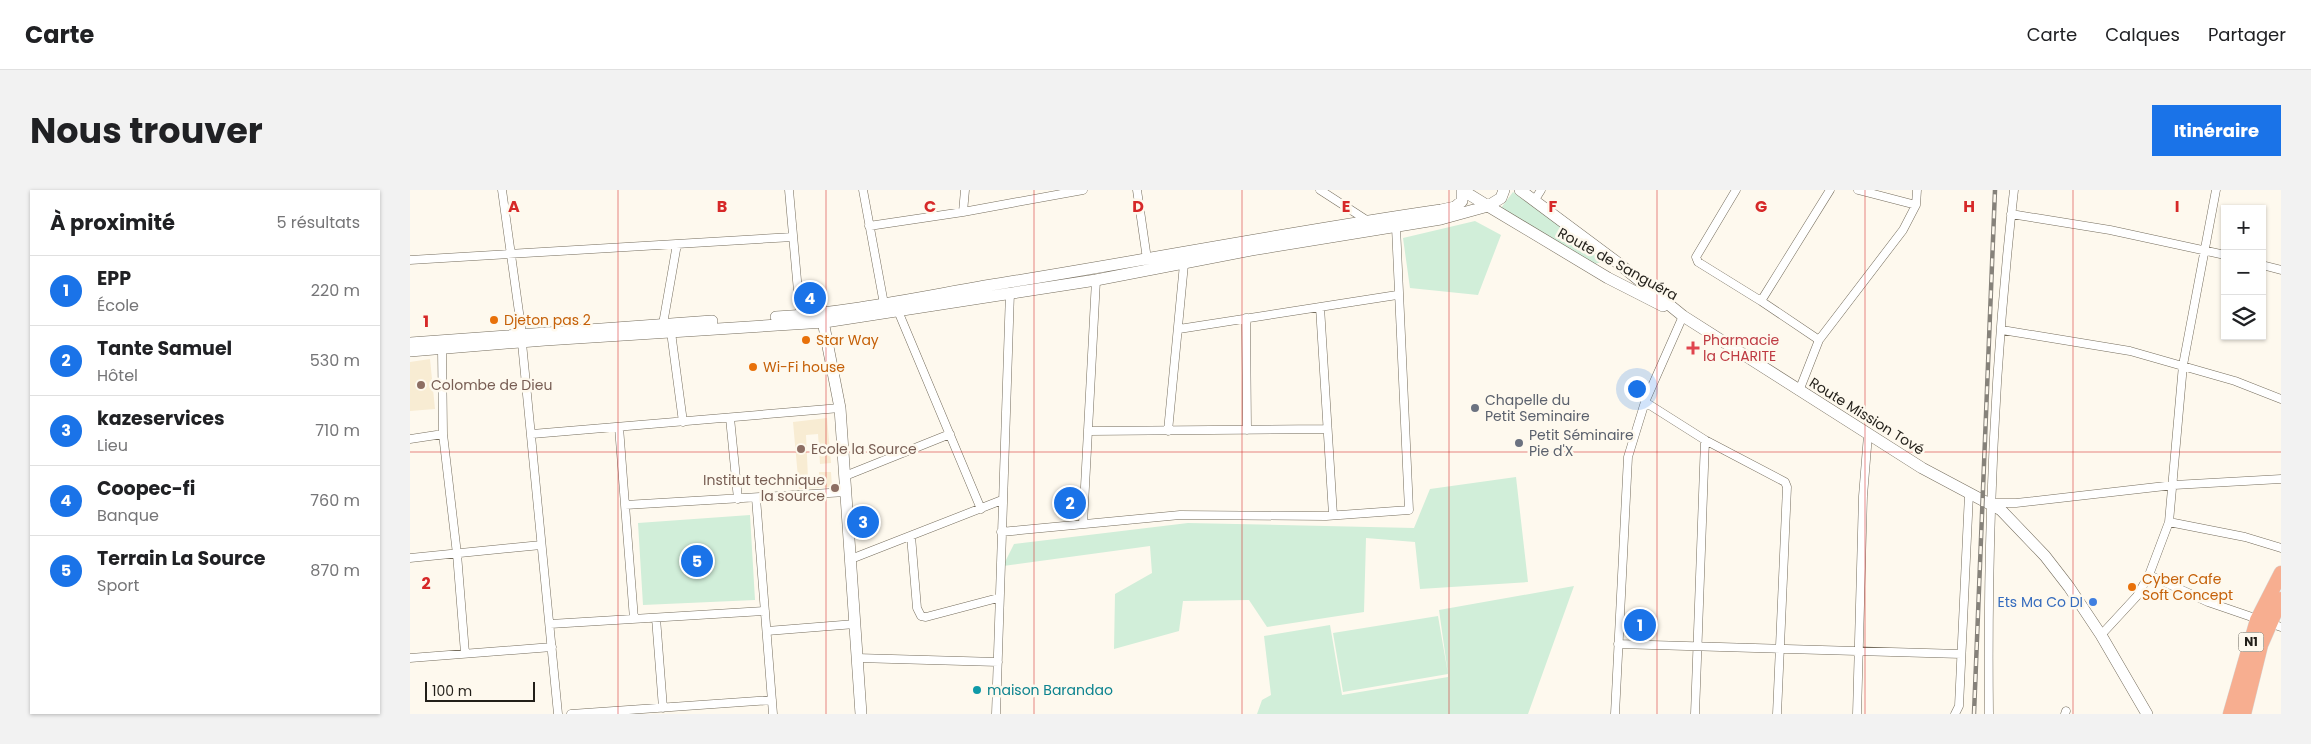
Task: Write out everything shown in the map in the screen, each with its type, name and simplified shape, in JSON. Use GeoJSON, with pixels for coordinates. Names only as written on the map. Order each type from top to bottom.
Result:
{"type":"FeatureCollection","features":[{"type":"Feature","properties":{"kind":"highway","name":"N1"},"geometry":{"type":"LineString","coordinates":[[2244,714],[2281,573]]}},
{"type":"Feature","properties":{"kind":"highway","name":"N1"},"geometry":{"type":"LineString","coordinates":[[2230,714],[2269,623],[2281,600]]}},
{"type":"Feature","properties":{"kind":"street"},"geometry":{"type":"LineString","coordinates":[[502,190],[522,338],[558,714]]}},
{"type":"Feature","properties":{"kind":"street"},"geometry":{"type":"LineString","coordinates":[[790,190],[800,314]]}},
{"type":"Feature","properties":{"kind":"street"},"geometry":{"type":"LineString","coordinates":[[863,190],[884,304]]}},
{"type":"Feature","properties":{"kind":"street"},"geometry":{"type":"LineString","coordinates":[[963,212],[965,190]]}},
{"type":"Feature","properties":{"kind":"street"},"geometry":{"type":"LineString","coordinates":[[869,226],[963,212],[1083,190]]}},
{"type":"Feature","properties":{"kind":"street"},"geometry":{"type":"LineString","coordinates":[[1137,190],[1148,264]]}},
{"type":"Feature","properties":{"kind":"street"},"geometry":{"type":"LineString","coordinates":[[1320,190],[1368,221]]}},
{"type":"Feature","properties":{"kind":"street"},"geometry":{"type":"LineString","coordinates":[[667,328],[800,314],[823,317],[884,304],[1010,287],[1148,264],[1368,221],[1455,207],[1462,201],[1462,190]]}},
{"type":"Feature","properties":{"kind":"street","name":"Route de Sanguéra"},"geometry":{"type":"LineString","coordinates":[[1462,190],[1608,278],[1683,316]]}},
{"type":"Feature","properties":{"kind":"street"},"geometry":{"type":"LineString","coordinates":[[410,343],[522,338],[898,311],[1010,287],[1096,280],[1148,264],[1184,264],[1251,250],[1441,219],[1488,206],[1501,198],[1504,190]]}},
{"type":"Feature","properties":{"kind":"street","name":"Route Mission Tové"},"geometry":{"type":"LineString","coordinates":[[1520,190],[1618,263],[1683,316],[1868,434],[1969,494],[1990,503],[2010,518],[2050,562],[2101,635],[2147,714]]}},
{"type":"Feature","properties":{"kind":"street"},"geometry":{"type":"LineString","coordinates":[[1534,201],[1541,190]]}},
{"type":"Feature","properties":{"kind":"street"},"geometry":{"type":"LineString","coordinates":[[1736,190],[1696,257],[1698,262],[1819,340]]}},
{"type":"Feature","properties":{"kind":"street"},"geometry":{"type":"LineString","coordinates":[[1761,302],[1830,190]]}},
{"type":"Feature","properties":{"kind":"street"},"geometry":{"type":"LineString","coordinates":[[1858,190],[1916,205]]}},
{"type":"Feature","properties":{"kind":"street"},"geometry":{"type":"LineString","coordinates":[[1799,391],[1819,340],[1903,230],[1916,205],[1917,190]]}},
{"type":"Feature","properties":{"kind":"street"},"geometry":{"type":"LineString","coordinates":[[1989,714],[1990,503],[2002,330],[2002,302],[2014,190]]}},
{"type":"Feature","properties":{"kind":"street"},"geometry":{"type":"LineString","coordinates":[[2101,635],[2136,596],[2149,575],[2169,522],[2174,485],[2183,365],[2216,190]]}},
{"type":"Feature","properties":{"kind":"street"},"geometry":{"type":"LineString","coordinates":[[2011,214],[2205,249],[2221,254]]}},
{"type":"Feature","properties":{"kind":"street"},"geometry":{"type":"LineString","coordinates":[[1001,532],[1180,514],[1333,515],[1404,512],[1411,508],[1397,294],[1396,226]]}},
{"type":"Feature","properties":{"kind":"street"},"geometry":{"type":"LineString","coordinates":[[410,260],[793,237]]}},
{"type":"Feature","properties":{"kind":"street"},"geometry":{"type":"LineString","coordinates":[[677,244],[667,328],[683,422]]}},
{"type":"Feature","properties":{"kind":"street"},"geometry":{"type":"LineString","coordinates":[[1608,278],[1618,263]]}},
{"type":"Feature","properties":{"kind":"street"},"geometry":{"type":"LineString","coordinates":[[1168,431],[1184,264]]}},
{"type":"Feature","properties":{"kind":"street"},"geometry":{"type":"LineString","coordinates":[[2266,266],[2281,270]]}},
{"type":"Feature","properties":{"kind":"street"},"geometry":{"type":"LineString","coordinates":[[1083,524],[1096,280]]}},
{"type":"Feature","properties":{"kind":"street"},"geometry":{"type":"LineString","coordinates":[[996,714],[998,598],[1010,287]]}},
{"type":"Feature","properties":{"kind":"street"},"geometry":{"type":"LineString","coordinates":[[1178,329],[1397,294]]}},
{"type":"Feature","properties":{"kind":"street"},"geometry":{"type":"LineString","coordinates":[[1320,307],[1333,515]]}},
{"type":"Feature","properties":{"kind":"street"},"geometry":{"type":"LineString","coordinates":[[898,311],[981,509]]}},
{"type":"Feature","properties":{"kind":"street"},"geometry":{"type":"LineString","coordinates":[[1615,714],[1628,463],[1645,402],[1683,316]]}},
{"type":"Feature","properties":{"kind":"street"},"geometry":{"type":"LineString","coordinates":[[823,317],[840,408],[861,714]]}},
{"type":"Feature","properties":{"kind":"street"},"geometry":{"type":"LineString","coordinates":[[1246,318],[1247,430]]}},
{"type":"Feature","properties":{"kind":"street"},"geometry":{"type":"LineString","coordinates":[[2002,330],[2130,351],[2235,381],[2281,399]]}},
{"type":"Feature","properties":{"kind":"street"},"geometry":{"type":"LineString","coordinates":[[410,352],[522,338]]}},
{"type":"Feature","properties":{"kind":"street"},"geometry":{"type":"LineString","coordinates":[[442,349],[443,434],[457,554],[465,653]]}},
{"type":"Feature","properties":{"kind":"street"},"geometry":{"type":"LineString","coordinates":[[1645,402],[1705,440],[1785,482],[1788,487],[1777,714]]}},
{"type":"Feature","properties":{"kind":"street"},"geometry":{"type":"LineString","coordinates":[[532,434],[840,408]]}},
{"type":"Feature","properties":{"kind":"street"},"geometry":{"type":"LineString","coordinates":[[730,418],[738,499]]}},
{"type":"Feature","properties":{"kind":"street"},"geometry":{"type":"LineString","coordinates":[[619,427],[634,619]]}},
{"type":"Feature","properties":{"kind":"street"},"geometry":{"type":"LineString","coordinates":[[1089,431],[1327,429]]}},
{"type":"Feature","properties":{"kind":"street"},"geometry":{"type":"LineString","coordinates":[[410,439],[443,434]]}},
{"type":"Feature","properties":{"kind":"street"},"geometry":{"type":"LineString","coordinates":[[845,476],[950,434]]}},
{"type":"Feature","properties":{"kind":"street"},"geometry":{"type":"LineString","coordinates":[[1857,714],[1863,496],[1868,434]]}},
{"type":"Feature","properties":{"kind":"street"},"geometry":{"type":"LineString","coordinates":[[1695,714],[1705,440]]}},
{"type":"Feature","properties":{"kind":"street"},"geometry":{"type":"LineString","coordinates":[[1990,503],[2016,502],[2174,485],[2281,479]]}},
{"type":"Feature","properties":{"kind":"street"},"geometry":{"type":"LineString","coordinates":[[625,505],[846,492]]}},
{"type":"Feature","properties":{"kind":"street"},"geometry":{"type":"LineString","coordinates":[[1956,714],[1959,706],[1969,494]]}},
{"type":"Feature","properties":{"kind":"street"},"geometry":{"type":"LineString","coordinates":[[756,498],[773,714]]}},
{"type":"Feature","properties":{"kind":"street"},"geometry":{"type":"LineString","coordinates":[[851,559],[1002,500]]}},
{"type":"Feature","properties":{"kind":"street"},"geometry":{"type":"LineString","coordinates":[[2169,522],[2245,538],[2281,548]]}},
{"type":"Feature","properties":{"kind":"street"},"geometry":{"type":"LineString","coordinates":[[912,536],[917,608],[921,616],[998,598]]}},
{"type":"Feature","properties":{"kind":"street"},"geometry":{"type":"LineString","coordinates":[[410,558],[541,545]]}},
{"type":"Feature","properties":{"kind":"street"},"geometry":{"type":"LineString","coordinates":[[2149,575],[2208,602],[2269,623]]}},
{"type":"Feature","properties":{"kind":"street"},"geometry":{"type":"LineString","coordinates":[[550,624],[765,611]]}},
{"type":"Feature","properties":{"kind":"street"},"geometry":{"type":"LineString","coordinates":[[656,618],[663,708]]}},
{"type":"Feature","properties":{"kind":"street"},"geometry":{"type":"LineString","coordinates":[[767,632],[854,624]]}},
{"type":"Feature","properties":{"kind":"street"},"geometry":{"type":"LineString","coordinates":[[1618,644],[1698,648],[1961,654]]}},
{"type":"Feature","properties":{"kind":"street"},"geometry":{"type":"LineString","coordinates":[[410,658],[552,647]]}},
{"type":"Feature","properties":{"kind":"street"},"geometry":{"type":"LineString","coordinates":[[857,658],[998,662]]}},
{"type":"Feature","properties":{"kind":"street"},"geometry":{"type":"LineString","coordinates":[[571,714],[772,700]]}},
{"type":"Feature","properties":{"kind":"shaded area","name":"Colombe de Dieu"},"geometry":{"type":"Polygon","coordinates":[[[430,359],[435,409],[410,411],[410,362],[430,359]]]}},
{"type":"Feature","properties":{"kind":"shaded area","name":"Ecole la Source"},"geometry":{"type":"Polygon","coordinates":[[[827,418],[831,463],[820,464],[818,434],[806,435],[808,478],[819,478],[819,472],[831,472],[832,487],[799,489],[793,422],[827,418]]]}},
{"type":"Feature","properties":{"kind":"green space"},"geometry":{"type":"Polygon","coordinates":[[[1513,192],[1600,256],[1601,262],[1595,264],[1501,208],[1513,192]]]}},
{"type":"Feature","properties":{"kind":"green space"},"geometry":{"type":"Polygon","coordinates":[[[1475,221],[1501,235],[1478,295],[1410,288],[1403,238],[1475,221]]]}},
{"type":"Feature","properties":{"kind":"green space"},"geometry":{"type":"Polygon","coordinates":[[[1516,477],[1528,582],[1420,589],[1415,542],[1366,538],[1364,612],[1267,627],[1249,600],[1183,601],[1179,631],[1114,649],[1115,594],[1152,573],[1150,546],[1003,566],[1014,544],[1188,523],[1414,528],[1430,489],[1516,477]]]}},
{"type":"Feature","properties":{"kind":"green space"},"geometry":{"type":"Polygon","coordinates":[[[750,515],[755,600],[643,605],[638,523],[750,515]]]}},
{"type":"Feature","properties":{"kind":"green space"},"geometry":{"type":"Polygon","coordinates":[[[1574,586],[1528,714],[1257,714],[1262,700],[1271,695],[1264,636],[1330,625],[1342,695],[1448,677],[1439,610],[1574,586]]]}},
{"type":"Feature","properties":{"kind":"green space"},"geometry":{"type":"Polygon","coordinates":[[[1438,616],[1448,674],[1343,692],[1333,633],[1438,616]]]}},
{"type":"Feature","properties":{"kind":"railway"},"geometry":{"type":"LineString","coordinates":[[1974,714],[1995,190]]}},
{"type":"Feature","properties":{"kind":"place","name":"Coopec-fi"},"geometry":{"type":"Point","coordinates":[810,298]}},
{"type":"Feature","properties":{"kind":"place","name":"Djeton pas 2"},"geometry":{"type":"Point","coordinates":[494,320]}},
{"type":"Feature","properties":{"kind":"place","name":"Star Way"},"geometry":{"type":"Point","coordinates":[806,340]}},
{"type":"Feature","properties":{"kind":"place","name":"Pharmacie la CHARITE"},"geometry":{"type":"Point","coordinates":[1693,348]}},
{"type":"Feature","properties":{"kind":"place","name":"Wi-Fi house"},"geometry":{"type":"Point","coordinates":[753,367]}},
{"type":"Feature","properties":{"kind":"place","name":"Colombe de Dieu"},"geometry":{"type":"Point","coordinates":[421,385]}},
{"type":"Feature","properties":{"kind":"place","name":"Chapelle du Petit Seminaire"},"geometry":{"type":"Point","coordinates":[1475,408]}},
{"type":"Feature","properties":{"kind":"place","name":"Petit Séminaire Pie d'X"},"geometry":{"type":"Point","coordinates":[1519,443]}},
{"type":"Feature","properties":{"kind":"place","name":"Ecole la Source"},"geometry":{"type":"Point","coordinates":[801,449]}},
{"type":"Feature","properties":{"kind":"place","name":"Institut technique la source"},"geometry":{"type":"Point","coordinates":[835,488]}},
{"type":"Feature","properties":{"kind":"place","name":"Tante Samuel"},"geometry":{"type":"Point","coordinates":[1070,503]}},
{"type":"Feature","properties":{"kind":"place","name":"kazeservices"},"geometry":{"type":"Point","coordinates":[863,522]}},
{"type":"Feature","properties":{"kind":"place","name":"Terrain La Source"},"geometry":{"type":"Point","coordinates":[697,561]}},
{"type":"Feature","properties":{"kind":"place","name":"Cyber Cafe Soft Concept"},"geometry":{"type":"Point","coordinates":[2132,587]}},
{"type":"Feature","properties":{"kind":"place","name":"Ets Ma Co DI"},"geometry":{"type":"Point","coordinates":[2093,602]}},
{"type":"Feature","properties":{"kind":"place","name":"EPP"},"geometry":{"type":"Point","coordinates":[1640,625]}},
{"type":"Feature","properties":{"kind":"place","name":"maison Barandao"},"geometry":{"type":"Point","coordinates":[977,690]}}]}
